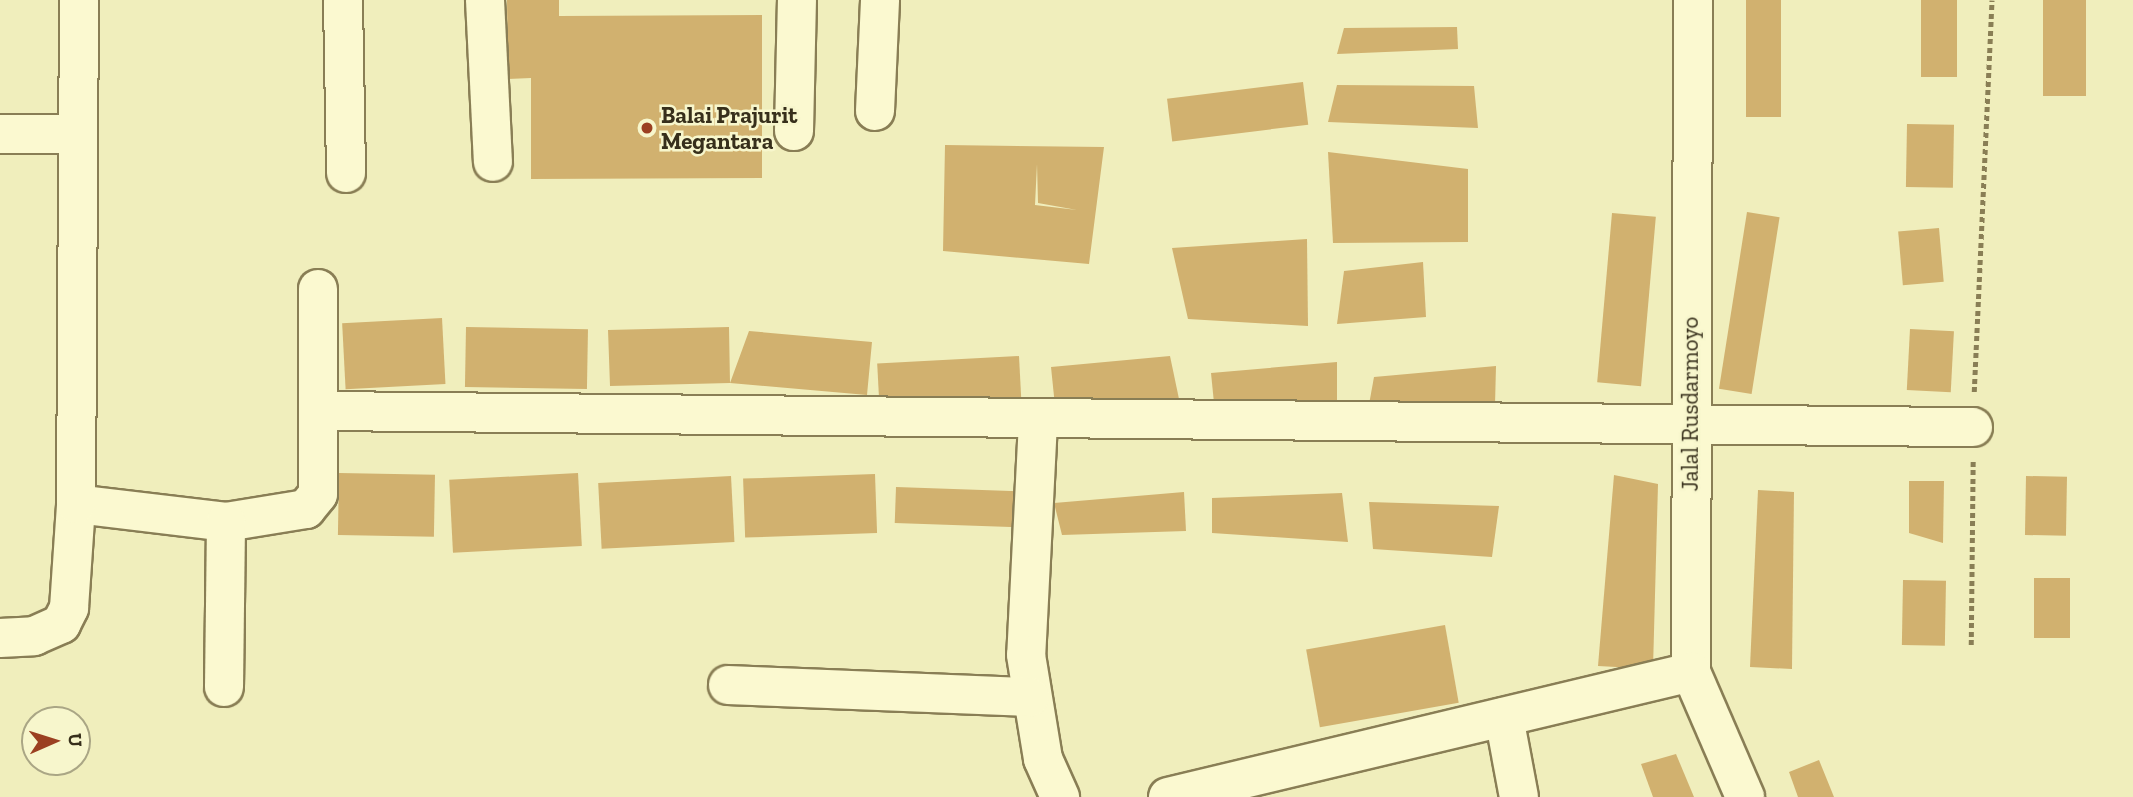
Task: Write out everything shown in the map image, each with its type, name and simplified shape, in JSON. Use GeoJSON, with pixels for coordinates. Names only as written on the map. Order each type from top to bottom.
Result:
{"type":"FeatureCollection","features":[{"type":"Feature","properties":{"kind":"street"},"geometry":{"type":"LineString","coordinates":[[0,638],[34,636],[61,624],[69,608],[76,504],[79,0]]}},
{"type":"Feature","properties":{"kind":"street"},"geometry":{"type":"LineString","coordinates":[[343,0],[346,173]]}},
{"type":"Feature","properties":{"kind":"street"},"geometry":{"type":"LineString","coordinates":[[485,0],[493,162]]}},
{"type":"Feature","properties":{"kind":"street"},"geometry":{"type":"LineString","coordinates":[[794,131],[797,0]]}},
{"type":"Feature","properties":{"kind":"street"},"geometry":{"type":"LineString","coordinates":[[875,111],[880,0]]}},
{"type":"Feature","properties":{"kind":"street","name":"Jalal Rusdarmoyo"},"geometry":{"type":"LineString","coordinates":[[1693,0],[1691,672],[1745,797]]}},
{"type":"Feature","properties":{"kind":"street"},"geometry":{"type":"LineString","coordinates":[[0,134],[78,134]]}},
{"type":"Feature","properties":{"kind":"street"},"geometry":{"type":"LineString","coordinates":[[76,504],[226,522],[306,509],[318,494],[322,411],[318,289]]}},
{"type":"Feature","properties":{"kind":"street"},"geometry":{"type":"LineString","coordinates":[[322,411],[1038,422],[1973,427]]}},
{"type":"Feature","properties":{"kind":"street"},"geometry":{"type":"LineString","coordinates":[[1038,422],[1026,655],[1030,697],[1043,759],[1060,797]]}},
{"type":"Feature","properties":{"kind":"street"},"geometry":{"type":"LineString","coordinates":[[223,687],[226,522]]}},
{"type":"Feature","properties":{"kind":"street"},"geometry":{"type":"LineString","coordinates":[[1168,797],[1691,672]]}},
{"type":"Feature","properties":{"kind":"street"},"geometry":{"type":"LineString","coordinates":[[728,685],[1030,697]]}},
{"type":"Feature","properties":{"kind":"street"},"geometry":{"type":"LineString","coordinates":[[1504,717],[1519,797]]}},
{"type":"Feature","properties":{"kind":"path"},"geometry":{"type":"LineString","coordinates":[[1971,645],[1973,427],[1992,0]]}},
{"type":"Feature","properties":{"kind":"building","name":"Balai Prajurit Megantara"},"geometry":{"type":"Polygon","coordinates":[[[507,0],[559,0],[559,16],[762,15],[762,178],[531,179],[531,78],[508,79],[507,0]]]}},
{"type":"Feature","properties":{"kind":"building"},"geometry":{"type":"Polygon","coordinates":[[[1746,0],[1781,0],[1781,117],[1746,117],[1746,0]]]}},
{"type":"Feature","properties":{"kind":"building"},"geometry":{"type":"Polygon","coordinates":[[[1921,0],[1957,0],[1957,77],[1921,77],[1921,0]]]}},
{"type":"Feature","properties":{"kind":"building"},"geometry":{"type":"Polygon","coordinates":[[[2043,0],[2086,0],[2086,96],[2043,96],[2043,0]]]}},
{"type":"Feature","properties":{"kind":"building"},"geometry":{"type":"Polygon","coordinates":[[[1457,27],[1458,49],[1337,54],[1344,28],[1457,27]]]}},
{"type":"Feature","properties":{"kind":"building"},"geometry":{"type":"Polygon","coordinates":[[[1303,82],[1308,125],[1172,141],[1167,99],[1303,82]]]}},
{"type":"Feature","properties":{"kind":"building"},"geometry":{"type":"Polygon","coordinates":[[[1337,85],[1474,86],[1478,128],[1328,122],[1337,85]]]}},
{"type":"Feature","properties":{"kind":"building"},"geometry":{"type":"Polygon","coordinates":[[[1907,124],[1954,125],[1953,188],[1906,187],[1907,124]]]}},
{"type":"Feature","properties":{"kind":"building"},"geometry":{"type":"Polygon","coordinates":[[[945,145],[1104,147],[1089,264],[943,251],[945,145]],[[1037,164],[1035,205],[1077,210],[1038,203],[1037,164]]]}},
{"type":"Feature","properties":{"kind":"building"},"geometry":{"type":"Polygon","coordinates":[[[1328,152],[1468,169],[1468,242],[1333,243],[1328,152]]]}},
{"type":"Feature","properties":{"kind":"building"},"geometry":{"type":"Polygon","coordinates":[[[1747,212],[1780,217],[1752,394],[1719,389],[1747,212]]]}},
{"type":"Feature","properties":{"kind":"building"},"geometry":{"type":"Polygon","coordinates":[[[1612,213],[1656,217],[1641,386],[1597,382],[1612,213]]]}},
{"type":"Feature","properties":{"kind":"building"},"geometry":{"type":"Polygon","coordinates":[[[1939,228],[1944,282],[1903,285],[1898,232],[1939,228]]]}},
{"type":"Feature","properties":{"kind":"building"},"geometry":{"type":"Polygon","coordinates":[[[1307,239],[1308,326],[1188,319],[1172,248],[1307,239]]]}},
{"type":"Feature","properties":{"kind":"building"},"geometry":{"type":"Polygon","coordinates":[[[1423,262],[1426,317],[1337,324],[1344,271],[1423,262]]]}},
{"type":"Feature","properties":{"kind":"building"},"geometry":{"type":"Polygon","coordinates":[[[442,318],[445,384],[346,389],[342,323],[442,318]]]}},
{"type":"Feature","properties":{"kind":"building"},"geometry":{"type":"Polygon","coordinates":[[[466,327],[588,329],[587,389],[465,387],[466,327]]]}},
{"type":"Feature","properties":{"kind":"building"},"geometry":{"type":"Polygon","coordinates":[[[729,327],[730,383],[610,386],[608,330],[729,327]]]}},
{"type":"Feature","properties":{"kind":"building"},"geometry":{"type":"Polygon","coordinates":[[[1910,329],[1954,331],[1951,392],[1907,390],[1910,329]]]}},
{"type":"Feature","properties":{"kind":"building"},"geometry":{"type":"Polygon","coordinates":[[[749,331],[872,342],[867,395],[730,383],[749,331]]]}},
{"type":"Feature","properties":{"kind":"building"},"geometry":{"type":"Polygon","coordinates":[[[1019,356],[1021,399],[879,406],[877,363],[1019,356]]]}},
{"type":"Feature","properties":{"kind":"building"},"geometry":{"type":"Polygon","coordinates":[[[1170,356],[1179,399],[1055,406],[1051,367],[1170,356]]]}},
{"type":"Feature","properties":{"kind":"building"},"geometry":{"type":"Polygon","coordinates":[[[1337,362],[1337,403],[1214,403],[1211,373],[1337,362]]]}},
{"type":"Feature","properties":{"kind":"building"},"geometry":{"type":"Polygon","coordinates":[[[1496,366],[1495,405],[1368,410],[1374,377],[1496,366]]]}},
{"type":"Feature","properties":{"kind":"building"},"geometry":{"type":"Polygon","coordinates":[[[339,473],[435,475],[434,537],[338,535],[339,473]]]}},
{"type":"Feature","properties":{"kind":"building"},"geometry":{"type":"Polygon","coordinates":[[[578,473],[582,546],[453,553],[449,480],[578,473]]]}},
{"type":"Feature","properties":{"kind":"building"},"geometry":{"type":"Polygon","coordinates":[[[875,474],[877,533],[745,538],[743,479],[875,474]]]}},
{"type":"Feature","properties":{"kind":"building"},"geometry":{"type":"Polygon","coordinates":[[[1614,475],[1658,484],[1653,669],[1598,666],[1614,475]]]}},
{"type":"Feature","properties":{"kind":"building"},"geometry":{"type":"Polygon","coordinates":[[[731,476],[734,542],[602,549],[598,483],[731,476]]]}},
{"type":"Feature","properties":{"kind":"building"},"geometry":{"type":"Polygon","coordinates":[[[2026,476],[2067,477],[2066,536],[2025,535],[2026,476]]]}},
{"type":"Feature","properties":{"kind":"building"},"geometry":{"type":"Polygon","coordinates":[[[1909,481],[1944,481],[1943,543],[1909,533],[1909,481]]]}},
{"type":"Feature","properties":{"kind":"building"},"geometry":{"type":"Polygon","coordinates":[[[896,487],[1025,492],[1024,527],[895,523],[896,487]]]}},
{"type":"Feature","properties":{"kind":"building"},"geometry":{"type":"Polygon","coordinates":[[[1758,490],[1794,492],[1792,669],[1750,667],[1758,490]]]}},
{"type":"Feature","properties":{"kind":"building"},"geometry":{"type":"Polygon","coordinates":[[[1184,492],[1186,531],[1062,535],[1054,503],[1184,492]]]}},
{"type":"Feature","properties":{"kind":"building"},"geometry":{"type":"Polygon","coordinates":[[[1342,493],[1348,542],[1212,533],[1212,498],[1342,493]]]}},
{"type":"Feature","properties":{"kind":"building"},"geometry":{"type":"Polygon","coordinates":[[[1369,502],[1499,506],[1492,557],[1373,549],[1369,502]]]}},
{"type":"Feature","properties":{"kind":"building"},"geometry":{"type":"Polygon","coordinates":[[[2034,578],[2070,578],[2070,638],[2034,638],[2034,578]]]}},
{"type":"Feature","properties":{"kind":"building"},"geometry":{"type":"Polygon","coordinates":[[[1903,580],[1946,581],[1945,646],[1902,645],[1903,580]]]}},
{"type":"Feature","properties":{"kind":"building"},"geometry":{"type":"Polygon","coordinates":[[[1445,625],[1459,703],[1320,727],[1306,649],[1445,625]]]}},
{"type":"Feature","properties":{"kind":"building"},"geometry":{"type":"Polygon","coordinates":[[[1676,754],[1694,797],[1653,797],[1641,764],[1676,754]]]}},
{"type":"Feature","properties":{"kind":"building"},"geometry":{"type":"Polygon","coordinates":[[[1819,760],[1834,797],[1798,797],[1789,772],[1819,760]]]}},
{"type":"Feature","properties":{"kind":"place","name":"Balai Prajurit Megantara"},"geometry":{"type":"Point","coordinates":[647,128]}}]}
